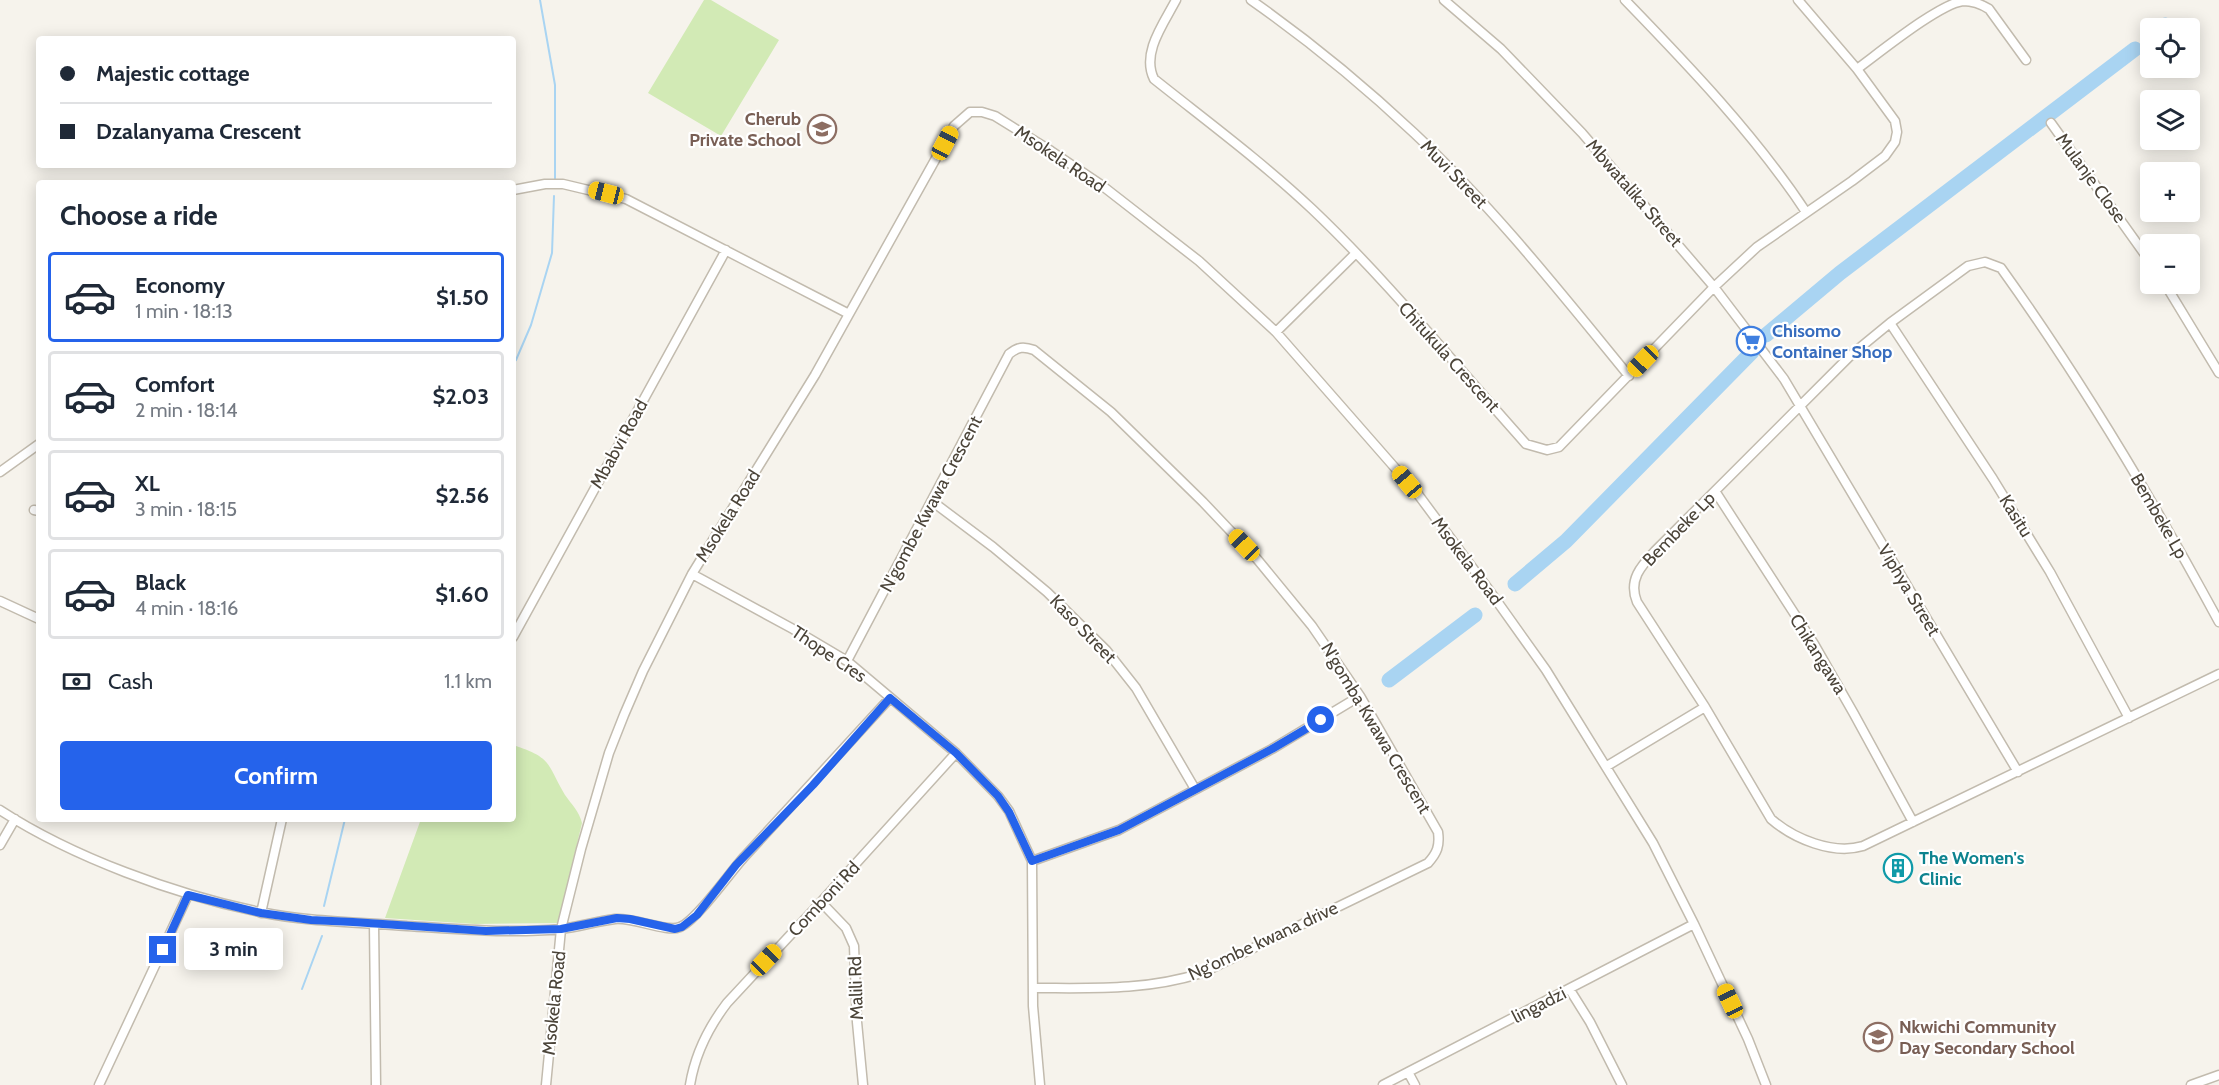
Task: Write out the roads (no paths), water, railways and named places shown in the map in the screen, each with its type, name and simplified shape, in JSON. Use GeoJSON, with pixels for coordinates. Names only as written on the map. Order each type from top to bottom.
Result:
{"type":"FeatureCollection","features":[{"type":"Feature","properties":{"kind":"street","name":"Chitukula Crescent"},"geometry":{"type":"LineString","coordinates":[[1176,0],[1151,52],[1150,67],[1154,80],[1266,167],[1356,253],[1526,444],[1547,450],[1560,447],[1714,287],[1757,247],[1852,182],[1885,156],[1895,142],[1897,132],[1895,121],[1857,69],[1798,0]]}},
{"type":"Feature","properties":{"kind":"street","name":"Muvi Street"},"geometry":{"type":"LineString","coordinates":[[1251,0],[1385,107],[1443,161],[1534,260],[1629,376]]}},
{"type":"Feature","properties":{"kind":"street","name":"Mbwatalika Street"},"geometry":{"type":"LineString","coordinates":[[1444,0],[1501,49],[1582,133],[1714,287],[1784,380],[1800,407]]}},
{"type":"Feature","properties":{"kind":"street"},"geometry":{"type":"LineString","coordinates":[[1625,0],[1745,132],[1806,212]]}},
{"type":"Feature","properties":{"kind":"street"},"geometry":{"type":"LineString","coordinates":[[1857,69],[1939,10],[1963,1],[1981,4],[1989,9],[2026,60]]}},
{"type":"Feature","properties":{"kind":"street","name":"Msokela Road"},"geometry":{"type":"LineString","coordinates":[[546,1085],[561,929],[609,753],[643,671],[692,574],[815,375],[954,126],[970,112],[982,112],[995,116],[1052,151],[1100,184],[1199,261],[1276,332],[1423,502],[1490,590],[1546,670],[1653,843],[1748,1039],[1766,1085]]}},
{"type":"Feature","properties":{"kind":"street","name":"Mulanje Close"},"geometry":{"type":"LineString","coordinates":[[2051,123],[2140,248]]}},
{"type":"Feature","properties":{"kind":"street"},"geometry":{"type":"LineString","coordinates":[[516,189],[545,184],[563,184],[606,193],[642,206],[849,314]]}},
{"type":"Feature","properties":{"kind":"street","name":"Mbabvi Road"},"geometry":{"type":"LineString","coordinates":[[516,632],[726,250]]}},
{"type":"Feature","properties":{"kind":"street"},"geometry":{"type":"LineString","coordinates":[[1276,332],[1356,253]]}},
{"type":"Feature","properties":{"kind":"street","name":"Bembeke Lp"},"geometry":{"type":"LineString","coordinates":[[2219,622],[2150,499],[2083,389],[2001,268],[1985,262],[1968,266],[1890,323],[1851,355],[1641,567],[1633,590],[1636,602],[1705,707],[1771,819],[1783,829],[1826,846],[1840,849],[1863,846],[2219,674]]}},
{"type":"Feature","properties":{"kind":"street"},"geometry":{"type":"LineString","coordinates":[[2171,294],[2219,373]]}},
{"type":"Feature","properties":{"kind":"street","name":"Kasitu"},"geometry":{"type":"LineString","coordinates":[[1890,323],[1987,470],[2050,572],[2129,718]]}},
{"type":"Feature","properties":{"kind":"street","name":"N'gomba Kwawa Crescent"},"geometry":{"type":"LineString","coordinates":[[1016,348],[1025,347],[1034,350],[1111,412],[1203,502],[1257,559],[1298,608],[1360,696],[1438,832],[1438,847]]}},
{"type":"Feature","properties":{"kind":"street","name":"N'gombe Kwawa Crescent"},"geometry":{"type":"LineString","coordinates":[[847,661],[933,502],[1009,354],[1016,348]]}},
{"type":"Feature","properties":{"kind":"street","name":"Viphya Street"},"geometry":{"type":"LineString","coordinates":[[1800,407],[2018,772]]}},
{"type":"Feature","properties":{"kind":"street"},"geometry":{"type":"LineString","coordinates":[[0,472],[36,446]]}},
{"type":"Feature","properties":{"kind":"street","name":"Chikangawa"},"geometry":{"type":"LineString","coordinates":[[1715,492],[1814,644],[1913,822]]}},
{"type":"Feature","properties":{"kind":"street","name":"Kaso Street"},"geometry":{"type":"LineString","coordinates":[[933,502],[993,547],[1047,592],[1106,650],[1136,687],[1195,789]]}},
{"type":"Feature","properties":{"kind":"street","name":"Thope Cres"},"geometry":{"type":"LineString","coordinates":[[692,574],[847,661],[956,753],[998,796],[1009,812],[1032,861],[1033,988],[1040,1085]]}},
{"type":"Feature","properties":{"kind":"street"},"geometry":{"type":"LineString","coordinates":[[0,601],[36,618]]}},
{"type":"Feature","properties":{"kind":"street"},"geometry":{"type":"LineString","coordinates":[[1032,861],[1119,830],[1281,743],[1360,696]]}},
{"type":"Feature","properties":{"kind":"street"},"geometry":{"type":"LineString","coordinates":[[0,810],[97,859],[188,895],[261,913],[311,920],[486,931],[561,929],[617,918],[675,929],[682,927],[697,915],[739,862],[813,785],[890,698]]}},
{"type":"Feature","properties":{"kind":"street"},"geometry":{"type":"LineString","coordinates":[[1606,766],[1705,707]]}},
{"type":"Feature","properties":{"kind":"street","name":"Comboni Rd"},"geometry":{"type":"LineString","coordinates":[[690,1085],[696,1059],[718,1016],[753,974],[956,753]]}},
{"type":"Feature","properties":{"kind":"street"},"geometry":{"type":"LineString","coordinates":[[0,845],[15,819]]}},
{"type":"Feature","properties":{"kind":"street"},"geometry":{"type":"LineString","coordinates":[[261,913],[281,822]]}},
{"type":"Feature","properties":{"kind":"street","name":"Ng'ombe kwana drive"},"geometry":{"type":"LineString","coordinates":[[1033,988],[1150,986],[1202,973],[1428,863],[1436,854],[1438,847]]}},
{"type":"Feature","properties":{"kind":"street"},"geometry":{"type":"LineString","coordinates":[[99,1085],[188,895]]}},
{"type":"Feature","properties":{"kind":"street","name":"Malili Rd"},"geometry":{"type":"LineString","coordinates":[[821,902],[846,928],[854,946],[857,1022],[863,1085]]}},
{"type":"Feature","properties":{"kind":"street"},"geometry":{"type":"LineString","coordinates":[[374,924],[376,1085]]}},
{"type":"Feature","properties":{"kind":"street","name":"lingadzi"},"geometry":{"type":"LineString","coordinates":[[1383,1085],[1694,924]]}},
{"type":"Feature","properties":{"kind":"street"},"geometry":{"type":"LineString","coordinates":[[1570,990],[1623,1085]]}},
{"type":"Feature","properties":{"kind":"street"},"geometry":{"type":"LineString","coordinates":[[1408,1072],[1415,1085]]}},
{"type":"Feature","properties":{"kind":"street"},"geometry":{"type":"LineString","coordinates":[[2191,1085],[2219,1075]]}},
{"type":"Feature","properties":{"kind":"waterway"},"geometry":{"type":"LineString","coordinates":[[540,0],[555,85],[555,179]]}},
{"type":"Feature","properties":{"kind":"waterway"},"geometry":{"type":"LineString","coordinates":[[1766,335],[1840,273],[2135,49]]}},
{"type":"Feature","properties":{"kind":"waterway"},"geometry":{"type":"LineString","coordinates":[[516,360],[531,325],[552,253],[554,196]]}},
{"type":"Feature","properties":{"kind":"waterway"},"geometry":{"type":"LineString","coordinates":[[1515,584],[1566,541],[1752,352]]}},
{"type":"Feature","properties":{"kind":"waterway"},"geometry":{"type":"LineString","coordinates":[[1389,680],[1475,615]]}},
{"type":"Feature","properties":{"kind":"waterway"},"geometry":{"type":"LineString","coordinates":[[324,906],[344,822]]}},
{"type":"Feature","properties":{"kind":"waterway"},"geometry":{"type":"LineString","coordinates":[[302,989],[322,936]]}},
{"type":"Feature","properties":{"kind":"place","name":"Cherub Private School"},"geometry":{"type":"Point","coordinates":[822,129]}},
{"type":"Feature","properties":{"kind":"place","name":"Chisomo Container Shop"},"geometry":{"type":"Point","coordinates":[1751,341]}},
{"type":"Feature","properties":{"kind":"place","name":"The Women's Clinic"},"geometry":{"type":"Point","coordinates":[1898,868]}},
{"type":"Feature","properties":{"kind":"place","name":"Nkwichi Community Day Secondary School"},"geometry":{"type":"Point","coordinates":[1878,1037]}}]}
